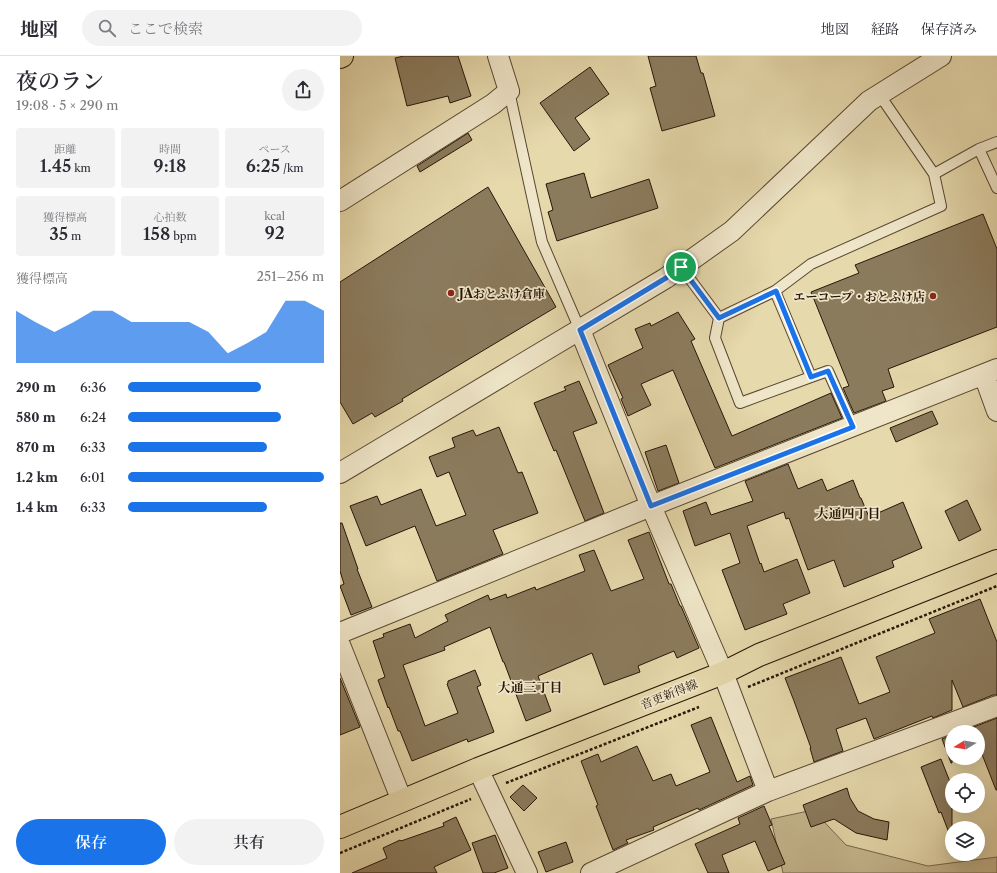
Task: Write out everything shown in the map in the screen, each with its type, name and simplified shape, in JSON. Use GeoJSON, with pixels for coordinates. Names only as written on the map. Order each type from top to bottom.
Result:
{"type":"FeatureCollection","features":[{"type":"Feature","properties":{"kind":"main road","name":"音更新得線"},"geometry":{"type":"LineString","coordinates":[[340,827],[478,770],[723,673],[759,655],[997,561]]}},
{"type":"Feature","properties":{"kind":"street"},"geometry":{"type":"LineString","coordinates":[[340,201],[493,104],[509,91],[498,56]]}},
{"type":"Feature","properties":{"kind":"street"},"geometry":{"type":"LineString","coordinates":[[340,473],[666,278],[732,231],[869,101],[941,56]]}},
{"type":"Feature","properties":{"kind":"street"},"geometry":{"type":"LineString","coordinates":[[580,330],[651,506],[723,673],[768,791]]}},
{"type":"Feature","properties":{"kind":"street"},"geometry":{"type":"LineString","coordinates":[[340,633],[651,506],[990,372],[997,411]]}},
{"type":"Feature","properties":{"kind":"street"},"geometry":{"type":"LineString","coordinates":[[340,645],[402,801]]}},
{"type":"Feature","properties":{"kind":"street"},"geometry":{"type":"LineString","coordinates":[[591,873],[768,791],[997,706]]}},
{"type":"Feature","properties":{"kind":"street"},"geometry":{"type":"LineString","coordinates":[[478,770],[527,873]]}},
{"type":"Feature","properties":{"kind":"lane"},"geometry":{"type":"LineString","coordinates":[[509,91],[542,242],[580,330]]}},
{"type":"Feature","properties":{"kind":"lane"},"geometry":{"type":"LineString","coordinates":[[719,318],[776,291],[811,264],[941,206],[934,174],[880,94]]}},
{"type":"Feature","properties":{"kind":"lane"},"geometry":{"type":"LineString","coordinates":[[934,174],[979,149],[997,142]]}},
{"type":"Feature","properties":{"kind":"lane"},"geometry":{"type":"LineString","coordinates":[[979,149],[997,188]]}},
{"type":"Feature","properties":{"kind":"lane"},"geometry":{"type":"LineString","coordinates":[[681,267],[719,318],[715,338],[740,403],[828,371],[853,427]]}},
{"type":"Feature","properties":{"kind":"lane"},"geometry":{"type":"LineString","coordinates":[[776,291],[811,377]]}},
{"type":"Feature","properties":{"kind":"path"},"geometry":{"type":"LineString","coordinates":[[730,694],[997,586]]}},
{"type":"Feature","properties":{"kind":"path"},"geometry":{"type":"LineString","coordinates":[[340,853],[509,782],[701,706]]}},
{"type":"Feature","properties":{"kind":"shaded area"},"geometry":{"type":"Polygon","coordinates":[[[813,810],[846,845],[928,866],[966,861],[985,861],[985,859],[997,857],[997,873],[783,873],[771,819],[813,810]]]}},
{"type":"Feature","properties":{"kind":"building"},"geometry":{"type":"Polygon","coordinates":[[[404,56],[458,56],[471,96],[450,103],[448,96],[407,106],[395,58],[404,56]]]}},
{"type":"Feature","properties":{"kind":"building"},"geometry":{"type":"Polygon","coordinates":[[[648,56],[696,56],[701,73],[703,73],[715,116],[662,131],[650,88],[656,86],[648,56]]]}},
{"type":"Feature","properties":{"kind":"building"},"geometry":{"type":"Polygon","coordinates":[[[590,67],[609,94],[575,118],[590,139],[574,151],[540,103],[590,67]]]}},
{"type":"Feature","properties":{"kind":"building"},"geometry":{"type":"Polygon","coordinates":[[[468,133],[472,140],[420,172],[417,166],[468,133]]]}},
{"type":"Feature","properties":{"kind":"building"},"geometry":{"type":"Polygon","coordinates":[[[584,173],[591,198],[649,179],[658,208],[557,241],[548,212],[553,210],[546,184],[584,173]]]}},
{"type":"Feature","properties":{"kind":"building","name":"JAおとふけ倉庫"},"geometry":{"type":"Polygon","coordinates":[[[488,187],[556,307],[402,399],[403,401],[375,417],[372,413],[353,424],[340,402],[340,282],[488,187]]]}},
{"type":"Feature","properties":{"kind":"building","name":"エーコープ・おとふけ店"},"geometry":{"type":"Polygon","coordinates":[[[983,214],[997,249],[997,327],[888,369],[894,387],[882,391],[886,401],[854,413],[843,388],[849,386],[811,292],[859,273],[855,265],[983,214]]]}},
{"type":"Feature","properties":{"kind":"building"},"geometry":{"type":"Polygon","coordinates":[[[678,312],[695,339],[691,341],[732,436],[831,393],[842,418],[715,468],[673,370],[641,384],[651,405],[628,416],[621,399],[623,398],[608,365],[643,348],[635,329],[650,323],[651,326],[678,312]]]}},
{"type":"Feature","properties":{"kind":"building"},"geometry":{"type":"Polygon","coordinates":[[[579,381],[597,423],[573,432],[604,513],[585,521],[556,450],[554,451],[534,403],[566,390],[564,387],[579,381]]]}},
{"type":"Feature","properties":{"kind":"building"},"geometry":{"type":"Polygon","coordinates":[[[932,411],[938,424],[896,442],[890,428],[932,411]]]}},
{"type":"Feature","properties":{"kind":"building"},"geometry":{"type":"Polygon","coordinates":[[[499,427],[518,473],[522,472],[538,513],[493,530],[503,554],[437,581],[415,526],[366,546],[350,506],[377,496],[381,505],[421,489],[436,526],[466,515],[449,472],[437,477],[429,457],[455,447],[452,438],[473,430],[476,436],[499,427]]]}},
{"type":"Feature","properties":{"kind":"building"},"geometry":{"type":"Polygon","coordinates":[[[666,445],[679,483],[658,491],[645,452],[666,445]]]}},
{"type":"Feature","properties":{"kind":"building"},"geometry":{"type":"Polygon","coordinates":[[[788,464],[798,489],[822,479],[827,491],[853,480],[869,517],[903,502],[922,548],[892,561],[894,567],[844,587],[834,560],[808,570],[789,518],[786,519],[784,512],[747,526],[764,572],[797,559],[810,593],[783,604],[787,614],[745,630],[722,570],[740,563],[730,533],[695,546],[683,511],[706,502],[711,515],[753,501],[745,481],[788,464]]]}},
{"type":"Feature","properties":{"kind":"building"},"geometry":{"type":"Polygon","coordinates":[[[967,500],[981,530],[959,541],[945,511],[967,500]]]}},
{"type":"Feature","properties":{"kind":"building"},"geometry":{"type":"Polygon","coordinates":[[[340,523],[342,523],[357,569],[372,607],[351,615],[340,586],[344,584],[340,571],[340,523]]]}},
{"type":"Feature","properties":{"kind":"building"},"geometry":{"type":"Polygon","coordinates":[[[649,532],[669,584],[671,584],[699,648],[677,658],[674,651],[638,666],[640,672],[604,685],[592,653],[538,676],[551,711],[526,721],[490,627],[444,647],[445,650],[403,665],[425,726],[458,713],[447,684],[448,681],[475,670],[481,685],[477,687],[494,732],[468,742],[467,739],[412,761],[400,731],[398,731],[389,707],[388,708],[378,680],[385,677],[373,641],[384,637],[383,634],[410,624],[415,638],[448,621],[445,615],[488,595],[490,600],[506,594],[507,598],[535,587],[536,590],[585,571],[579,555],[594,550],[611,591],[644,579],[628,540],[649,532]]]}},
{"type":"Feature","properties":{"kind":"building"},"geometry":{"type":"Polygon","coordinates":[[[980,599],[997,642],[997,695],[993,695],[963,707],[952,680],[952,710],[933,718],[932,716],[874,739],[866,718],[836,729],[843,751],[814,762],[811,748],[785,678],[841,657],[859,704],[890,692],[876,657],[935,633],[929,619],[980,599]]]}},
{"type":"Feature","properties":{"kind":"building"},"geometry":{"type":"Polygon","coordinates":[[[340,678],[360,727],[340,735],[340,678]]]}},
{"type":"Feature","properties":{"kind":"building"},"geometry":{"type":"Polygon","coordinates":[[[711,717],[737,782],[750,776],[753,785],[699,810],[698,808],[653,827],[654,830],[626,840],[628,843],[613,850],[581,761],[598,754],[601,762],[637,746],[653,781],[671,774],[676,786],[710,772],[691,725],[711,717]]]}},
{"type":"Feature","properties":{"kind":"building"},"geometry":{"type":"Polygon","coordinates":[[[997,718],[997,790],[985,762],[985,725],[979,725],[997,718]]]}},
{"type":"Feature","properties":{"kind":"building"},"geometry":{"type":"Polygon","coordinates":[[[945,738],[945,747],[942,739],[945,738]]]}},
{"type":"Feature","properties":{"kind":"building"},"geometry":{"type":"Polygon","coordinates":[[[941,759],[946,773],[945,773],[945,813],[952,813],[952,821],[945,821],[945,822],[941,812],[939,813],[921,767],[941,759]]]}},
{"type":"Feature","properties":{"kind":"building"},"geometry":{"type":"Polygon","coordinates":[[[523,785],[537,798],[524,811],[510,797],[523,785]]]}},
{"type":"Feature","properties":{"kind":"building"},"geometry":{"type":"Polygon","coordinates":[[[847,788],[850,798],[858,811],[874,819],[889,822],[887,840],[856,833],[834,819],[811,827],[803,805],[847,788]]]}},
{"type":"Feature","properties":{"kind":"building"},"geometry":{"type":"Polygon","coordinates":[[[764,806],[772,825],[769,826],[785,864],[768,871],[755,841],[722,855],[729,873],[708,873],[695,844],[740,824],[738,818],[764,806]]]}},
{"type":"Feature","properties":{"kind":"building"},"geometry":{"type":"Polygon","coordinates":[[[456,817],[471,850],[434,867],[437,873],[352,873],[387,858],[383,848],[400,840],[401,841],[444,826],[443,823],[456,817]]]}},
{"type":"Feature","properties":{"kind":"building"},"geometry":{"type":"Polygon","coordinates":[[[495,835],[508,868],[494,873],[483,873],[472,843],[495,835]]]}},
{"type":"Feature","properties":{"kind":"building"},"geometry":{"type":"Polygon","coordinates":[[[566,842],[573,862],[546,872],[538,852],[566,842]]]}},
{"type":"Feature","properties":{"kind":"place","name":"JAおとふけ倉庫"},"geometry":{"type":"Point","coordinates":[451,293]}},
{"type":"Feature","properties":{"kind":"place","name":"エーコープ・おとふけ店"},"geometry":{"type":"Point","coordinates":[933,296]}},
{"type":"Feature","properties":{"kind":"district","name":"大通四丁目"},"geometry":{"type":"Point","coordinates":[848,513]}},
{"type":"Feature","properties":{"kind":"district","name":"大通三丁目"},"geometry":{"type":"Point","coordinates":[530,687]}},
{"type":"Feature","properties":{"kind":"route"},"geometry":{"type":"LineString","coordinates":[[681,267],[719,318],[776,291],[811,377],[828,371],[853,427],[651,506],[580,330],[666,278],[681,267]]}}]}
